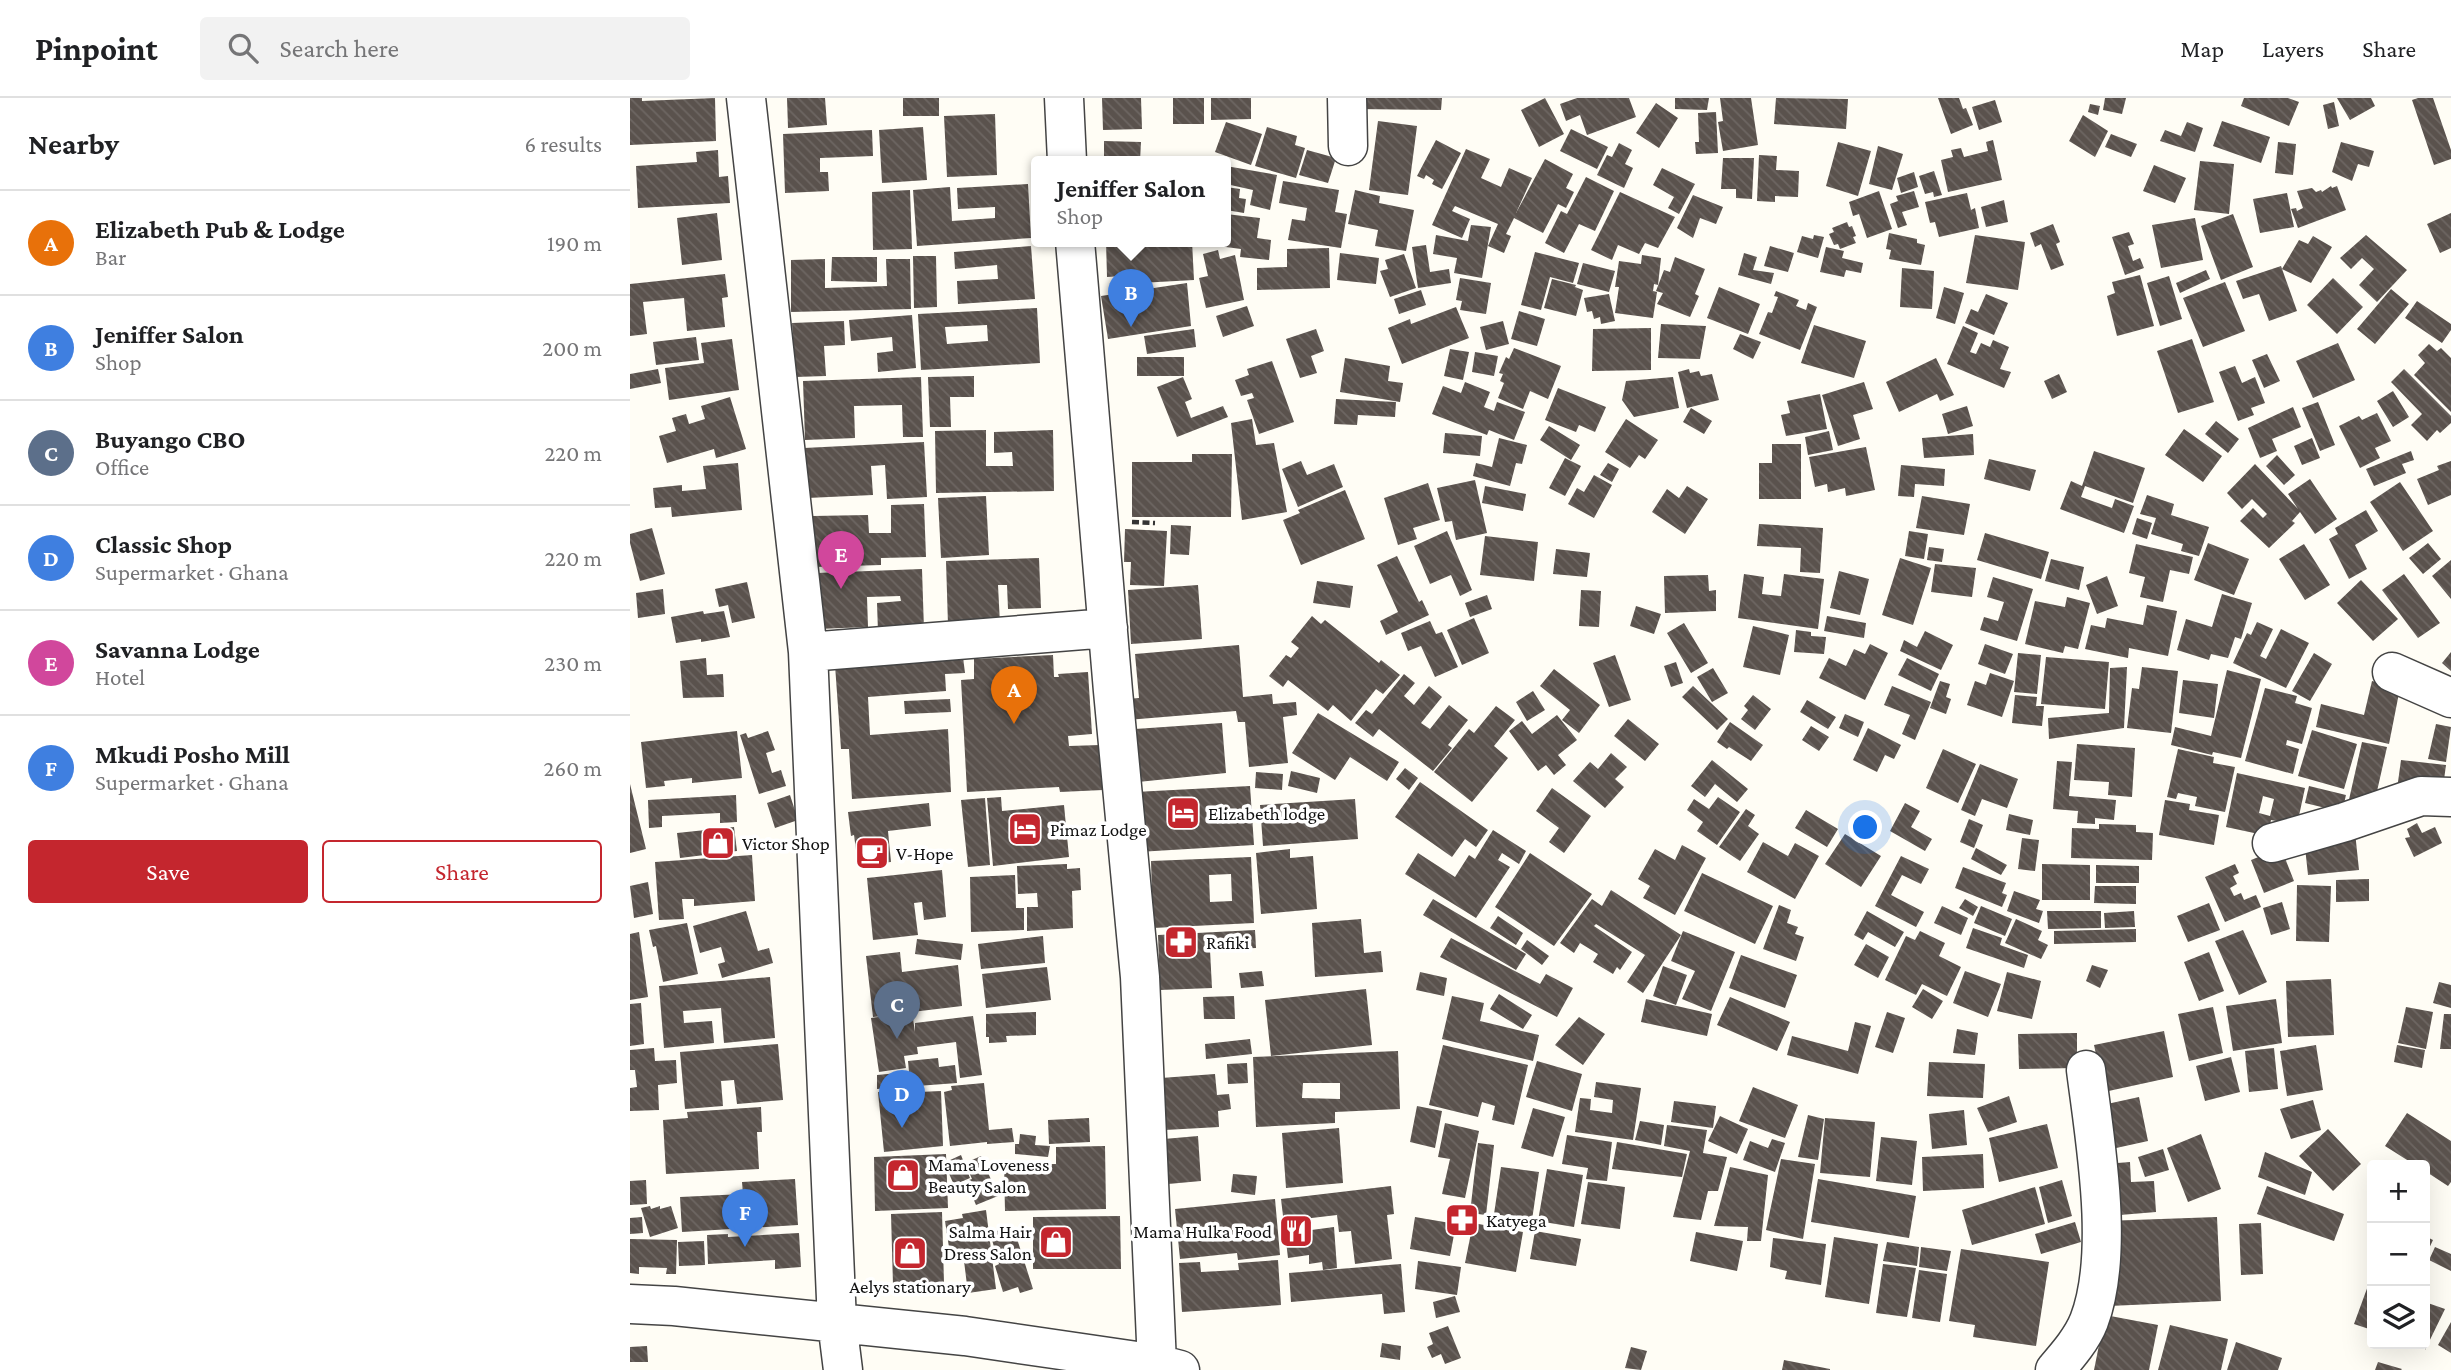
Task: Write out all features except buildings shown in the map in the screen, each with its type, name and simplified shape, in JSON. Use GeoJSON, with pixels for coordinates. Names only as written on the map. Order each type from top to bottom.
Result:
{"type":"FeatureCollection","features":[{"type":"Feature","properties":{"kind":"street"},"geometry":{"type":"LineString","coordinates":[[746,98],[808,652],[837,1322],[843,1370]]}},
{"type":"Feature","properties":{"kind":"street"},"geometry":{"type":"LineString","coordinates":[[1063,98],[1067,156]]}},
{"type":"Feature","properties":{"kind":"street"},"geometry":{"type":"LineString","coordinates":[[1348,98],[1348,146]]}},
{"type":"Feature","properties":{"kind":"street"},"geometry":{"type":"LineString","coordinates":[[630,1304],[674,1306],[965,1336],[1169,1367],[1140,977],[1076,247]]}},
{"type":"Feature","properties":{"kind":"street"},"geometry":{"type":"LineString","coordinates":[[808,652],[1108,628]]}},
{"type":"Feature","properties":{"kind":"street"},"geometry":{"type":"LineString","coordinates":[[2392,672],[2451,698]]}},
{"type":"Feature","properties":{"kind":"street"},"geometry":{"type":"LineString","coordinates":[[2272,843],[2421,796],[2451,797]]}},
{"type":"Feature","properties":{"kind":"street"},"geometry":{"type":"LineString","coordinates":[[2055,1370],[2070,1353],[2088,1323],[2099,1283],[2101,1240],[2098,1174],[2086,1069]]}},
{"type":"Feature","properties":{"kind":"place","name":"Jeniffer Salon"},"geometry":{"type":"Point","coordinates":[1131,327]}},
{"type":"Feature","properties":{"kind":"place","name":"Savanna Lodge"},"geometry":{"type":"Point","coordinates":[841,589]}},
{"type":"Feature","properties":{"kind":"place","name":"Elizabeth Pub & Lodge"},"geometry":{"type":"Point","coordinates":[1014,724]}},
{"type":"Feature","properties":{"kind":"place","name":"Elizabeth lodge"},"geometry":{"type":"Point","coordinates":[1183,813]}},
{"type":"Feature","properties":{"kind":"place","name":"Pimaz Lodge"},"geometry":{"type":"Point","coordinates":[1025,829]}},
{"type":"Feature","properties":{"kind":"place","name":"Victor Shop"},"geometry":{"type":"Point","coordinates":[718,843]}},
{"type":"Feature","properties":{"kind":"place","name":"V-Hope"},"geometry":{"type":"Point","coordinates":[872,853]}},
{"type":"Feature","properties":{"kind":"place","name":"Rafiki"},"geometry":{"type":"Point","coordinates":[1181,942]}},
{"type":"Feature","properties":{"kind":"place","name":"Buyango CBO"},"geometry":{"type":"Point","coordinates":[897,1039]}},
{"type":"Feature","properties":{"kind":"place","name":"Classic Shop"},"geometry":{"type":"Point","coordinates":[902,1128]}},
{"type":"Feature","properties":{"kind":"place","name":"Mama Loveness Beauty Salon"},"geometry":{"type":"Point","coordinates":[903,1175]}},
{"type":"Feature","properties":{"kind":"place","name":"Katyega"},"geometry":{"type":"Point","coordinates":[1462,1220]}},
{"type":"Feature","properties":{"kind":"place","name":"Mama Hulka Food"},"geometry":{"type":"Point","coordinates":[1296,1231]}},
{"type":"Feature","properties":{"kind":"place","name":"Salma Hair Dress Salon"},"geometry":{"type":"Point","coordinates":[1056,1242]}},
{"type":"Feature","properties":{"kind":"place","name":"Mkudi Posho Mill"},"geometry":{"type":"Point","coordinates":[745,1247]}},
{"type":"Feature","properties":{"kind":"place","name":"Aelys stationary"},"geometry":{"type":"Point","coordinates":[910,1253]}}]}
